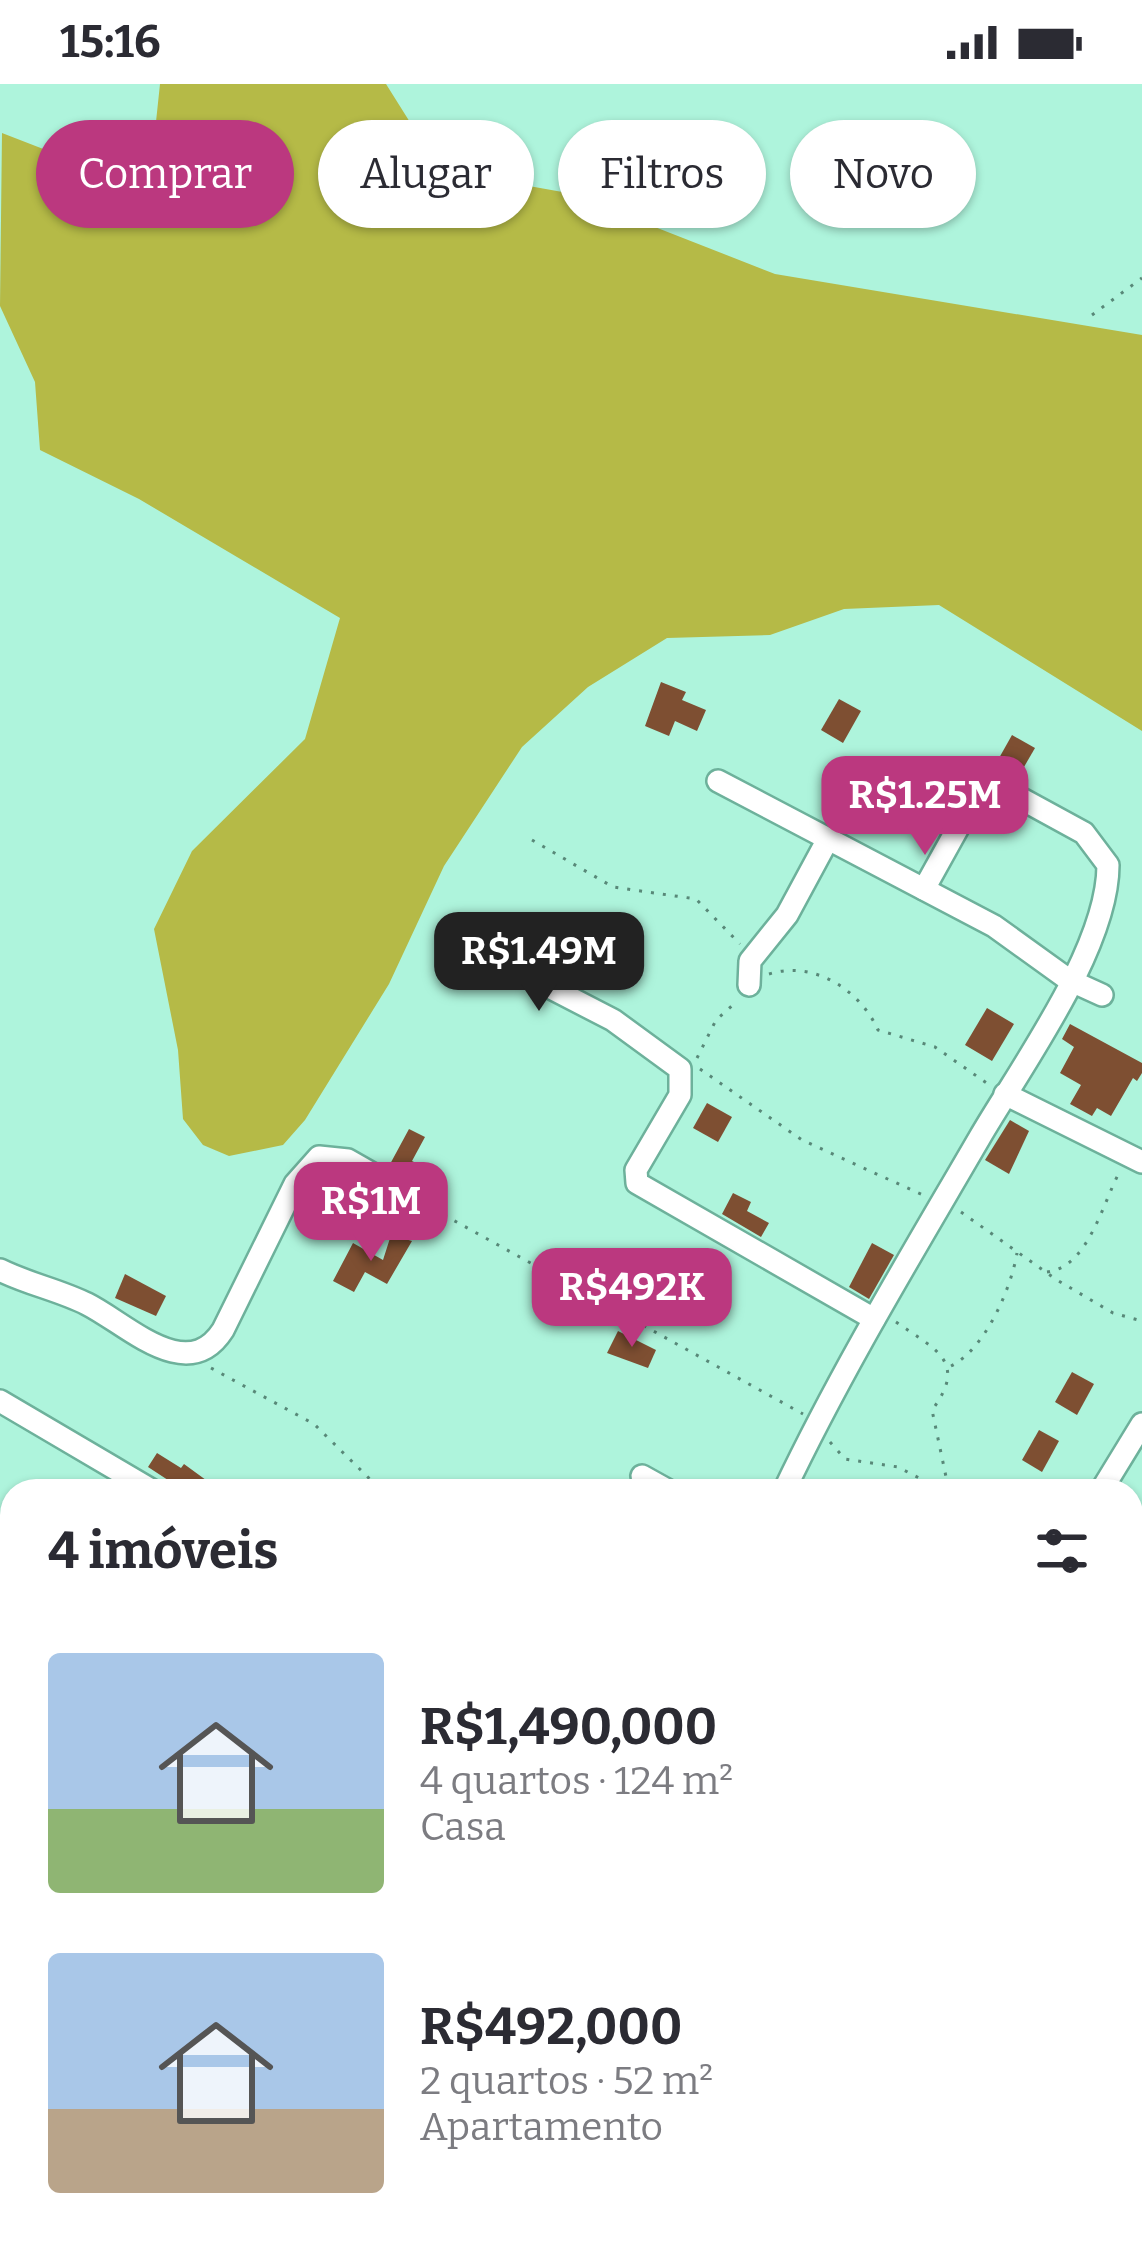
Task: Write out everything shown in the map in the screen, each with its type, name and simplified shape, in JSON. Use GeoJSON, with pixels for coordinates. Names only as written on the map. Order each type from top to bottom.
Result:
{"type":"FeatureCollection","features":[{"type":"Feature","properties":{"kind":"street"},"geometry":{"type":"LineString","coordinates":[[790,1479],[874,1319],[1069,980],[1104,906],[1108,865],[1084,833],[986,779],[924,889]]}},
{"type":"Feature","properties":{"kind":"street"},"geometry":{"type":"LineString","coordinates":[[718,781],[994,926],[1069,980],[1102,995]]}},
{"type":"Feature","properties":{"kind":"street"},"geometry":{"type":"LineString","coordinates":[[748,986],[750,961],[787,915],[828,839]]}},
{"type":"Feature","properties":{"kind":"street"},"geometry":{"type":"LineString","coordinates":[[462,942],[613,1020],[680,1069],[682,1089],[635,1171],[638,1183],[874,1319]]}},
{"type":"Feature","properties":{"kind":"street"},"geometry":{"type":"LineString","coordinates":[[1005,1094],[1136,1158]]}},
{"type":"Feature","properties":{"kind":"street"},"geometry":{"type":"LineString","coordinates":[[0,1270],[86,1303],[144,1343],[190,1354],[215,1343],[295,1184],[319,1156],[348,1160],[427,1205]]}},
{"type":"Feature","properties":{"kind":"street"},"geometry":{"type":"LineString","coordinates":[[0,1400],[132,1479]]}},
{"type":"Feature","properties":{"kind":"street"},"geometry":{"type":"LineString","coordinates":[[1108,1479],[1142,1424]]}},
{"type":"Feature","properties":{"kind":"street"},"geometry":{"type":"LineString","coordinates":[[642,1476],[647,1479]]}},
{"type":"Feature","properties":{"kind":"path"},"geometry":{"type":"LineString","coordinates":[[1092,315],[1142,278]]}},
{"type":"Feature","properties":{"kind":"path"},"geometry":{"type":"LineString","coordinates":[[532,840],[613,887],[696,899],[736,936],[750,961]]}},
{"type":"Feature","properties":{"kind":"path"},"geometry":{"type":"LineString","coordinates":[[1005,1094],[935,1047],[878,1030],[863,1000],[813,974],[784,969],[748,986],[716,1020],[695,1068],[709,1072],[802,1140],[971,1215],[1045,1272],[1113,1313],[1142,1321]]}},
{"type":"Feature","properties":{"kind":"path"},"geometry":{"type":"LineString","coordinates":[[1045,1272],[1071,1263],[1136,1158]]}},
{"type":"Feature","properties":{"kind":"path"},"geometry":{"type":"LineString","coordinates":[[427,1205],[817,1422],[835,1453],[845,1460],[898,1467],[922,1479]]}},
{"type":"Feature","properties":{"kind":"path"},"geometry":{"type":"LineString","coordinates":[[948,1368],[969,1353],[988,1322],[1012,1279],[1017,1251]]}},
{"type":"Feature","properties":{"kind":"path"},"geometry":{"type":"LineString","coordinates":[[874,1319],[893,1321],[944,1357],[948,1368],[945,1389],[932,1410],[944,1479]]}},
{"type":"Feature","properties":{"kind":"path"},"geometry":{"type":"LineString","coordinates":[[190,1354],[230,1382],[314,1424],[370,1479]]}},
{"type":"Feature","properties":{"kind":"shaded area"},"geometry":{"type":"Polygon","coordinates":[[[160,84],[386,84],[409,120],[318,120],[318,228],[534,228],[534,187],[558,191],[558,228],[657,228],[775,274],[1142,335],[1142,731],[939,605],[844,609],[770,635],[667,638],[588,687],[522,747],[444,866],[389,984],[305,1120],[283,1145],[229,1156],[203,1145],[183,1119],[178,1050],[154,929],[192,851],[305,739],[340,618],[139,499],[40,450],[35,382],[0,306],[2,133],[36,146],[36,228],[294,228],[294,120],[156,120],[160,84]]]}},
{"type":"Feature","properties":{"kind":"building"},"geometry":{"type":"Polygon","coordinates":[[[661,682],[686,692],[682,700],[706,710],[697,731],[675,721],[669,736],[645,726],[661,682]]]}},
{"type":"Feature","properties":{"kind":"building"},"geometry":{"type":"Polygon","coordinates":[[[839,699],[861,711],[843,743],[821,730],[839,699]]]}},
{"type":"Feature","properties":{"kind":"building"},"geometry":{"type":"Polygon","coordinates":[[[1012,735],[1035,748],[1017,779],[994,767],[1012,735]]]}},
{"type":"Feature","properties":{"kind":"building"},"geometry":{"type":"Polygon","coordinates":[[[987,1008],[1014,1024],[992,1061],[965,1045],[987,1008]]]}},
{"type":"Feature","properties":{"kind":"building"},"geometry":{"type":"Polygon","coordinates":[[[1070,1024],[1142,1063],[1142,1073],[1137,1081],[1133,1078],[1111,1116],[1097,1108],[1092,1116],[1070,1104],[1081,1085],[1060,1073],[1074,1047],[1062,1039],[1070,1024]]]}},
{"type":"Feature","properties":{"kind":"building"},"geometry":{"type":"Polygon","coordinates":[[[707,1103],[732,1117],[718,1142],[693,1128],[707,1103]]]}},
{"type":"Feature","properties":{"kind":"building"},"geometry":{"type":"Polygon","coordinates":[[[1010,1120],[1029,1131],[1009,1174],[985,1160],[1010,1120]]]}},
{"type":"Feature","properties":{"kind":"building"},"geometry":{"type":"Polygon","coordinates":[[[409,1129],[425,1137],[412,1161],[434,1172],[427,1186],[389,1166],[409,1129]]]}},
{"type":"Feature","properties":{"kind":"building"},"geometry":{"type":"Polygon","coordinates":[[[733,1193],[751,1202],[747,1211],[769,1223],[761,1237],[722,1214],[733,1193]]]}},
{"type":"Feature","properties":{"kind":"building"},"geometry":{"type":"Polygon","coordinates":[[[391,1235],[412,1241],[387,1284],[365,1272],[354,1292],[333,1281],[353,1243],[383,1260],[391,1235]]]}},
{"type":"Feature","properties":{"kind":"building"},"geometry":{"type":"Polygon","coordinates":[[[872,1243],[894,1255],[869,1299],[849,1287],[872,1243]]]}},
{"type":"Feature","properties":{"kind":"building"},"geometry":{"type":"Polygon","coordinates":[[[125,1274],[166,1296],[156,1316],[115,1298],[125,1274]]]}},
{"type":"Feature","properties":{"kind":"building"},"geometry":{"type":"Polygon","coordinates":[[[618,1331],[656,1350],[648,1368],[607,1353],[618,1331]]]}},
{"type":"Feature","properties":{"kind":"building"},"geometry":{"type":"Polygon","coordinates":[[[1072,1372],[1094,1384],[1077,1415],[1055,1402],[1072,1372]]]}},
{"type":"Feature","properties":{"kind":"building"},"geometry":{"type":"Polygon","coordinates":[[[1039,1430],[1059,1441],[1042,1472],[1022,1460],[1039,1430]]]}},
{"type":"Feature","properties":{"kind":"building"},"geometry":{"type":"Polygon","coordinates":[[[157,1453],[205,1479],[166,1479],[148,1467],[157,1453]]]}}]}
